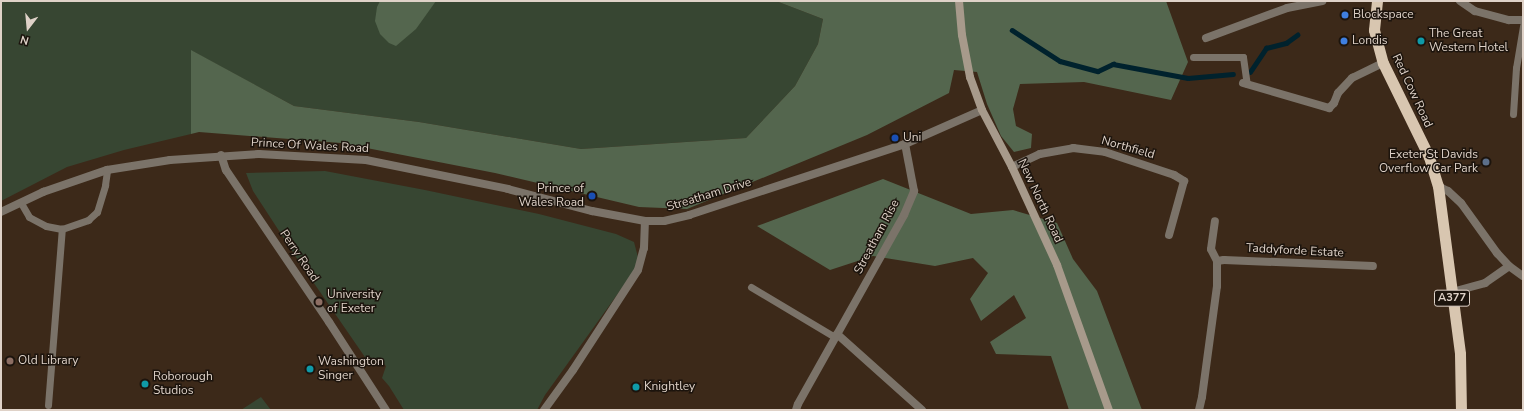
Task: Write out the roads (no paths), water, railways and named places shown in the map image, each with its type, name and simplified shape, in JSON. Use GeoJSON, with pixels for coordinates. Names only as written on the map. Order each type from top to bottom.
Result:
{"type":"FeatureCollection","features":[{"type":"Feature","properties":{"kind":"highway","name":"Red Cow Road"},"geometry":{"type":"LineString","coordinates":[[1377,1],[1374,30],[1384,63],[1433,167],[1438,186]]}},
{"type":"Feature","properties":{"kind":"highway","name":"A377"},"geometry":{"type":"LineString","coordinates":[[1438,186],[1460,354],[1461,410]]}},
{"type":"Feature","properties":{"kind":"main road","name":"New North Road"},"geometry":{"type":"LineString","coordinates":[[959,1],[962,35],[970,77],[982,110],[1012,167],[1057,265],[1109,410]]}},
{"type":"Feature","properties":{"kind":"street"},"geometry":{"type":"LineString","coordinates":[[1206,38],[1287,8],[1322,1]]}},
{"type":"Feature","properties":{"kind":"street"},"geometry":{"type":"LineString","coordinates":[[1460,1],[1475,10],[1509,20],[1523,20]]}},
{"type":"Feature","properties":{"kind":"street"},"geometry":{"type":"LineString","coordinates":[[1245,84],[1329,108],[1334,103],[1338,93],[1352,78],[1384,63]]}},
{"type":"Feature","properties":{"kind":"street","name":"Streatham Drive"},"geometry":{"type":"LineString","coordinates":[[645,221],[677,219],[905,144],[982,110]]}},
{"type":"Feature","properties":{"kind":"street","name":"Streatham Rise"},"geometry":{"type":"LineString","coordinates":[[796,410],[904,215],[914,191],[905,144]]}},
{"type":"Feature","properties":{"kind":"street","name":"Northfield"},"geometry":{"type":"LineString","coordinates":[[1012,167],[1040,154],[1073,148],[1105,152],[1174,175],[1184,181],[1169,235]]}},
{"type":"Feature","properties":{"kind":"street","name":"Prince Of Wales Road"},"geometry":{"type":"LineString","coordinates":[[1,212],[42,192],[107,170],[170,160],[221,155],[259,154],[366,160],[492,186],[592,211],[645,221]]}},
{"type":"Feature","properties":{"kind":"street","name":"Perry Road"},"geometry":{"type":"LineString","coordinates":[[221,155],[226,170],[329,322],[386,410]]}},
{"type":"Feature","properties":{"kind":"street"},"geometry":{"type":"LineString","coordinates":[[1438,186],[1448,191],[1461,203],[1497,253],[1509,266],[1523,276]]}},
{"type":"Feature","properties":{"kind":"street"},"geometry":{"type":"LineString","coordinates":[[544,410],[573,370],[638,270],[644,248],[645,221]]}},
{"type":"Feature","properties":{"kind":"street"},"geometry":{"type":"LineString","coordinates":[[1199,410],[1217,286],[1217,261],[1211,249],[1215,221]]}},
{"type":"Feature","properties":{"kind":"street","name":"Taddyforde Estate"},"geometry":{"type":"LineString","coordinates":[[1217,261],[1224,260],[1373,266]]}},
{"type":"Feature","properties":{"kind":"street"},"geometry":{"type":"LineString","coordinates":[[1452,292],[1485,283],[1509,266]]}},
{"type":"Feature","properties":{"kind":"street"},"geometry":{"type":"LineString","coordinates":[[836,336],[922,410]]}},
{"type":"Feature","properties":{"kind":"lane"},"geometry":{"type":"LineString","coordinates":[[1512,114],[1516,68],[1523,26]]}},
{"type":"Feature","properties":{"kind":"lane"},"geometry":{"type":"LineString","coordinates":[[1193,57],[1243,57],[1245,84]]}},
{"type":"Feature","properties":{"kind":"lane"},"geometry":{"type":"LineString","coordinates":[[21,203],[29,217],[37,223],[62,229],[88,220],[97,212],[105,185],[107,170]]}},
{"type":"Feature","properties":{"kind":"lane"},"geometry":{"type":"LineString","coordinates":[[48,405],[62,229]]}},
{"type":"Feature","properties":{"kind":"lane"},"geometry":{"type":"LineString","coordinates":[[751,287],[836,336]]}},
{"type":"Feature","properties":{"kind":"waterway"},"geometry":{"type":"LineString","coordinates":[[1012,30],[1060,61],[1098,71],[1113,64],[1188,78],[1233,74]]}},
{"type":"Feature","properties":{"kind":"waterway"},"geometry":{"type":"LineString","coordinates":[[1250,72],[1266,48],[1286,43],[1297,35]]}},
{"type":"Feature","properties":{"kind":"place","name":"Blockspace"},"geometry":{"type":"Point","coordinates":[1345,15]}},
{"type":"Feature","properties":{"kind":"place","name":"Londis"},"geometry":{"type":"Point","coordinates":[1344,41]}},
{"type":"Feature","properties":{"kind":"place","name":"The Great Western Hotel"},"geometry":{"type":"Point","coordinates":[1421,41]}},
{"type":"Feature","properties":{"kind":"place","name":"Uni"},"geometry":{"type":"Point","coordinates":[895,138]}},
{"type":"Feature","properties":{"kind":"place","name":"Exeter St Davids Overflow Car Park"},"geometry":{"type":"Point","coordinates":[1486,162]}},
{"type":"Feature","properties":{"kind":"place","name":"Prince of Wales Road"},"geometry":{"type":"Point","coordinates":[592,196]}},
{"type":"Feature","properties":{"kind":"place","name":"University of Exeter"},"geometry":{"type":"Point","coordinates":[319,302]}},
{"type":"Feature","properties":{"kind":"place","name":"Old Library"},"geometry":{"type":"Point","coordinates":[10,361]}},
{"type":"Feature","properties":{"kind":"place","name":"Washington Singer"},"geometry":{"type":"Point","coordinates":[310,369]}},
{"type":"Feature","properties":{"kind":"place","name":"Roborough Studios"},"geometry":{"type":"Point","coordinates":[145,384]}},
{"type":"Feature","properties":{"kind":"place","name":"Knightley"},"geometry":{"type":"Point","coordinates":[636,387]}}]}
